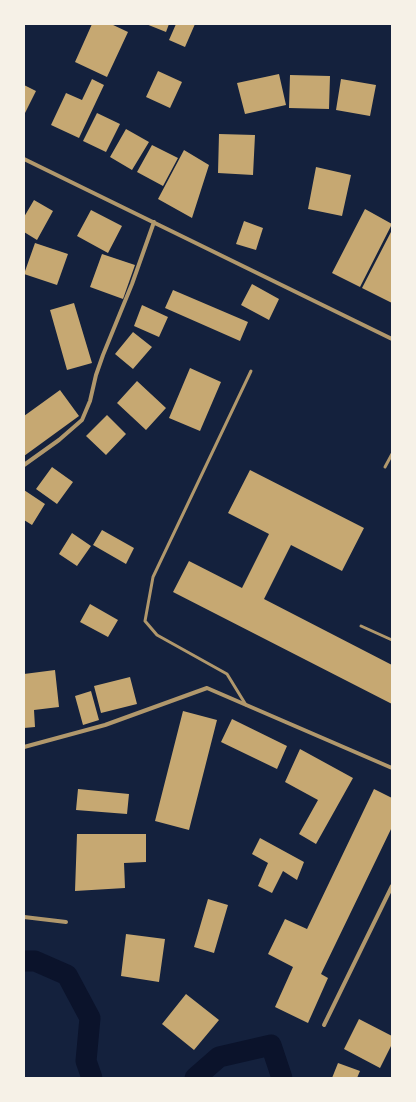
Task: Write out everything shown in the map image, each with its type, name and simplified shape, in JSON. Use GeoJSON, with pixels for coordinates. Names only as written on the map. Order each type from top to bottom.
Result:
{"type":"FeatureCollection","features":[{"type":"Feature","properties":{"kind":"street"},"geometry":{"type":"LineString","coordinates":[[24,159],[392,339]]}},
{"type":"Feature","properties":{"kind":"street"},"geometry":{"type":"LineString","coordinates":[[24,465],[59,440],[82,420],[90,401],[96,375],[103,355],[132,284],[154,222]]}},
{"type":"Feature","properties":{"kind":"street"},"geometry":{"type":"LineString","coordinates":[[24,747],[104,725],[207,688],[392,768]]}},
{"type":"Feature","properties":{"kind":"street"},"geometry":{"type":"LineString","coordinates":[[324,1025],[392,886]]}},
{"type":"Feature","properties":{"kind":"street"},"geometry":{"type":"LineString","coordinates":[[24,917],[66,922]]}},
{"type":"Feature","properties":{"kind":"lane"},"geometry":{"type":"LineString","coordinates":[[246,705],[227,674],[158,635],[145,621],[153,577],[251,371]]}},
{"type":"Feature","properties":{"kind":"lane"},"geometry":{"type":"LineString","coordinates":[[385,467],[392,454]]}},
{"type":"Feature","properties":{"kind":"lane"},"geometry":{"type":"LineString","coordinates":[[361,626],[392,640]]}},
{"type":"Feature","properties":{"kind":"building"},"geometry":{"type":"Polygon","coordinates":[[[92,24],[111,24],[128,32],[107,77],[75,62],[92,24]]]}},
{"type":"Feature","properties":{"kind":"building"},"geometry":{"type":"Polygon","coordinates":[[[146,24],[169,24],[166,32],[146,24]]]}},
{"type":"Feature","properties":{"kind":"building"},"geometry":{"type":"Polygon","coordinates":[[[176,24],[195,24],[185,47],[169,40],[176,24]]]}},
{"type":"Feature","properties":{"kind":"building"},"geometry":{"type":"Polygon","coordinates":[[[158,71],[182,82],[170,108],[146,97],[158,71]]]}},
{"type":"Feature","properties":{"kind":"building"},"geometry":{"type":"Polygon","coordinates":[[[279,74],[286,105],[245,114],[237,83],[279,74]]]}},
{"type":"Feature","properties":{"kind":"building"},"geometry":{"type":"Polygon","coordinates":[[[290,75],[330,76],[329,109],[289,108],[290,75]]]}},
{"type":"Feature","properties":{"kind":"building"},"geometry":{"type":"Polygon","coordinates":[[[92,79],[104,85],[79,138],[51,125],[66,93],[82,100],[92,79]]]}},
{"type":"Feature","properties":{"kind":"building"},"geometry":{"type":"Polygon","coordinates":[[[341,79],[376,85],[370,116],[336,110],[341,79]]]}},
{"type":"Feature","properties":{"kind":"building"},"geometry":{"type":"Polygon","coordinates":[[[24,85],[36,91],[24,115],[24,85]]]}},
{"type":"Feature","properties":{"kind":"building"},"geometry":{"type":"Polygon","coordinates":[[[97,113],[120,124],[106,152],[83,141],[97,113]]]}},
{"type":"Feature","properties":{"kind":"building"},"geometry":{"type":"Polygon","coordinates":[[[126,129],[149,142],[132,170],[110,157],[126,129]]]}},
{"type":"Feature","properties":{"kind":"building"},"geometry":{"type":"Polygon","coordinates":[[[219,134],[255,135],[253,175],[218,173],[219,134]]]}},
{"type":"Feature","properties":{"kind":"building"},"geometry":{"type":"Polygon","coordinates":[[[152,145],[178,158],[163,186],[137,172],[152,145]]]}},
{"type":"Feature","properties":{"kind":"building"},"geometry":{"type":"Polygon","coordinates":[[[184,150],[209,165],[192,218],[158,199],[184,150]]]}},
{"type":"Feature","properties":{"kind":"building"},"geometry":{"type":"Polygon","coordinates":[[[316,167],[351,175],[342,216],[308,209],[316,167]]]}},
{"type":"Feature","properties":{"kind":"building"},"geometry":{"type":"Polygon","coordinates":[[[34,200],[53,211],[37,240],[24,232],[24,217],[34,200]]]}},
{"type":"Feature","properties":{"kind":"building"},"geometry":{"type":"Polygon","coordinates":[[[365,209],[392,224],[360,287],[332,273],[365,209]]]}},
{"type":"Feature","properties":{"kind":"building"},"geometry":{"type":"Polygon","coordinates":[[[91,210],[122,226],[108,253],[77,236],[91,210]]]}},
{"type":"Feature","properties":{"kind":"building"},"geometry":{"type":"Polygon","coordinates":[[[244,221],[263,228],[256,250],[236,244],[244,221]]]}},
{"type":"Feature","properties":{"kind":"building"},"geometry":{"type":"Polygon","coordinates":[[[392,230],[392,303],[362,288],[392,230]]]}},
{"type":"Feature","properties":{"kind":"building"},"geometry":{"type":"Polygon","coordinates":[[[35,243],[68,254],[57,285],[24,274],[35,243]]]}},
{"type":"Feature","properties":{"kind":"building"},"geometry":{"type":"Polygon","coordinates":[[[102,254],[135,265],[123,299],[90,287],[102,254]]]}},
{"type":"Feature","properties":{"kind":"building"},"geometry":{"type":"Polygon","coordinates":[[[252,284],[279,299],[269,320],[241,305],[252,284]]]}},
{"type":"Feature","properties":{"kind":"building"},"geometry":{"type":"Polygon","coordinates":[[[173,290],[248,322],[240,341],[165,308],[173,290]]]}},
{"type":"Feature","properties":{"kind":"building"},"geometry":{"type":"Polygon","coordinates":[[[74,303],[92,363],[67,370],[50,310],[74,303]]]}},
{"type":"Feature","properties":{"kind":"building"},"geometry":{"type":"Polygon","coordinates":[[[142,305],[168,317],[159,337],[134,326],[142,305]]]}},
{"type":"Feature","properties":{"kind":"building"},"geometry":{"type":"Polygon","coordinates":[[[133,332],[152,347],[133,369],[115,354],[133,332]]]}},
{"type":"Feature","properties":{"kind":"building"},"geometry":{"type":"Polygon","coordinates":[[[190,368],[221,382],[200,431],[169,418],[190,368]]]}},
{"type":"Feature","properties":{"kind":"building"},"geometry":{"type":"Polygon","coordinates":[[[137,381],[166,408],[146,430],[117,403],[137,381]]]}},
{"type":"Feature","properties":{"kind":"building"},"geometry":{"type":"Polygon","coordinates":[[[60,390],[79,416],[24,456],[24,416],[60,390]]]}},
{"type":"Feature","properties":{"kind":"building"},"geometry":{"type":"Polygon","coordinates":[[[107,415],[126,434],[106,455],[86,436],[107,415]]]}},
{"type":"Feature","properties":{"kind":"building"},"geometry":{"type":"Polygon","coordinates":[[[52,467],[73,482],[57,504],[36,489],[52,467]]]}},
{"type":"Feature","properties":{"kind":"building"},"geometry":{"type":"Polygon","coordinates":[[[250,470],[364,528],[342,571],[291,545],[264,599],[392,665],[392,704],[173,592],[189,561],[242,588],[269,534],[228,513],[250,470]]]}},
{"type":"Feature","properties":{"kind":"building"},"geometry":{"type":"Polygon","coordinates":[[[24,490],[45,504],[32,525],[24,520],[24,490]]]}},
{"type":"Feature","properties":{"kind":"building"},"geometry":{"type":"Polygon","coordinates":[[[102,530],[134,548],[126,564],[93,545],[102,530]]]}},
{"type":"Feature","properties":{"kind":"building"},"geometry":{"type":"Polygon","coordinates":[[[72,533],[91,546],[77,566],[59,554],[72,533]]]}},
{"type":"Feature","properties":{"kind":"building"},"geometry":{"type":"Polygon","coordinates":[[[90,604],[118,620],[108,637],[80,622],[90,604]]]}},
{"type":"Feature","properties":{"kind":"building"},"geometry":{"type":"Polygon","coordinates":[[[55,670],[59,707],[34,710],[35,727],[24,728],[24,674],[55,670]]]}},
{"type":"Feature","properties":{"kind":"building"},"geometry":{"type":"Polygon","coordinates":[[[130,677],[137,704],[101,713],[94,686],[130,677]]]}},
{"type":"Feature","properties":{"kind":"building"},"geometry":{"type":"Polygon","coordinates":[[[91,691],[99,720],[83,725],[75,696],[91,691]]]}},
{"type":"Feature","properties":{"kind":"building"},"geometry":{"type":"Polygon","coordinates":[[[183,711],[217,720],[189,830],[155,821],[183,711]]]}},
{"type":"Feature","properties":{"kind":"building"},"geometry":{"type":"Polygon","coordinates":[[[232,719],[287,746],[277,769],[221,742],[232,719]]]}},
{"type":"Feature","properties":{"kind":"building"},"geometry":{"type":"Polygon","coordinates":[[[300,749],[353,778],[316,844],[299,834],[318,800],[285,782],[300,749]]]}},
{"type":"Feature","properties":{"kind":"building"},"geometry":{"type":"Polygon","coordinates":[[[78,789],[129,794],[127,814],[76,810],[78,789]]]}},
{"type":"Feature","properties":{"kind":"building"},"geometry":{"type":"Polygon","coordinates":[[[374,789],[392,798],[392,827],[321,974],[328,978],[308,1023],[275,1007],[293,967],[268,954],[285,919],[307,929],[374,789]]]}},
{"type":"Feature","properties":{"kind":"building"},"geometry":{"type":"Polygon","coordinates":[[[77,834],[146,834],[146,862],[124,863],[125,888],[75,891],[77,834]]]}},
{"type":"Feature","properties":{"kind":"building"},"geometry":{"type":"Polygon","coordinates":[[[260,838],[304,862],[297,880],[283,871],[272,893],[258,886],[268,863],[252,854],[260,838]]]}},
{"type":"Feature","properties":{"kind":"building"},"geometry":{"type":"Polygon","coordinates":[[[208,899],[228,905],[214,953],[194,947],[208,899]]]}},
{"type":"Feature","properties":{"kind":"building"},"geometry":{"type":"Polygon","coordinates":[[[126,934],[165,939],[159,982],[121,976],[126,934]]]}},
{"type":"Feature","properties":{"kind":"building"},"geometry":{"type":"Polygon","coordinates":[[[186,994],[219,1020],[194,1050],[162,1024],[186,994]]]}},
{"type":"Feature","properties":{"kind":"building"},"geometry":{"type":"Polygon","coordinates":[[[359,1019],[392,1036],[392,1044],[380,1068],[344,1049],[359,1019]]]}},
{"type":"Feature","properties":{"kind":"building"},"geometry":{"type":"Polygon","coordinates":[[[338,1063],[360,1071],[357,1078],[332,1078],[338,1063]]]}},
{"type":"Feature","properties":{"kind":"waterway"},"geometry":{"type":"LineString","coordinates":[[24,961],[35,961],[67,975],[90,1018],[86,1061],[92,1078]]}},
{"type":"Feature","properties":{"kind":"waterway"},"geometry":{"type":"LineString","coordinates":[[195,1078],[219,1057],[271,1045],[282,1078]]}}]}
